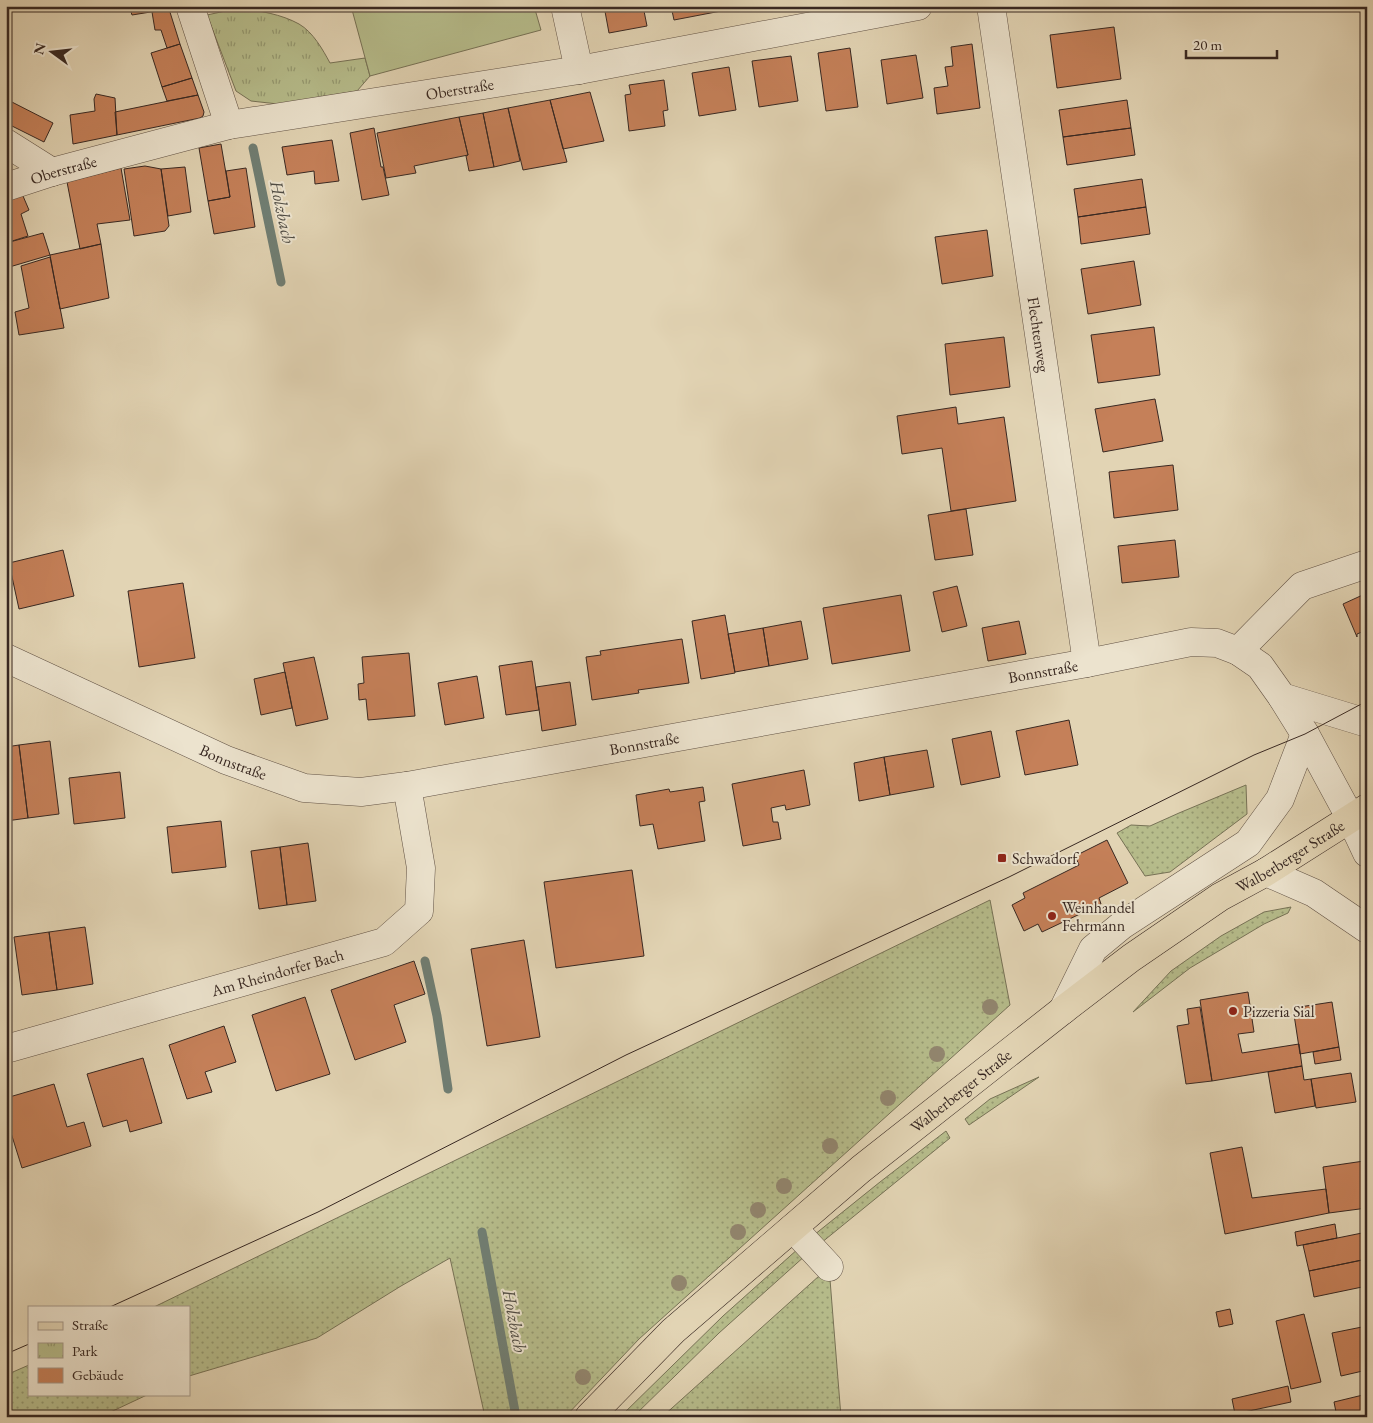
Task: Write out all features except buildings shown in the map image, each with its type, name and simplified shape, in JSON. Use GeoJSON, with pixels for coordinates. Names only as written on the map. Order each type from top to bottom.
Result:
{"type":"FeatureCollection","features":[{"type":"Feature","properties":{"kind":"main road","name":"Walberberger Straße"},"geometry":{"type":"LineString","coordinates":[[590,1417],[673,1331],[861,1169],[1063,1010],[1132,958],[1212,902],[1266,872],[1359,813]]}},
{"type":"Feature","properties":{"kind":"street"},"geometry":{"type":"LineString","coordinates":[[190,6],[229,125]]}},
{"type":"Feature","properties":{"kind":"street"},"geometry":{"type":"LineString","coordinates":[[565,6],[579,70]]}},
{"type":"Feature","properties":{"kind":"street","name":"Oberstraße"},"geometry":{"type":"LineString","coordinates":[[6,187],[52,172],[229,125],[579,70],[918,6]]}},
{"type":"Feature","properties":{"kind":"street","name":"Flechtenweg"},"geometry":{"type":"LineString","coordinates":[[991,6],[1087,663]]}},
{"type":"Feature","properties":{"kind":"street"},"geometry":{"type":"LineString","coordinates":[[6,143],[52,172]]}},
{"type":"Feature","properties":{"kind":"street"},"geometry":{"type":"LineString","coordinates":[[1238,651],[1302,586],[1367,564]]}},
{"type":"Feature","properties":{"kind":"street","name":"Bonnstraße"},"geometry":{"type":"LineString","coordinates":[[6,658],[226,760],[304,788],[361,792],[407,786],[1087,663],[1191,642],[1218,643],[1238,651],[1260,666],[1282,697],[1359,813],[1367,853]]}},
{"type":"Feature","properties":{"kind":"street"},"geometry":{"type":"LineString","coordinates":[[1282,697],[1367,724]]}},
{"type":"Feature","properties":{"kind":"street"},"geometry":{"type":"LineString","coordinates":[[1063,1010],[1093,950],[1122,925],[1248,843],[1280,799],[1305,734]]}},
{"type":"Feature","properties":{"kind":"street","name":"Am Rheindorfer Bach"},"geometry":{"type":"LineString","coordinates":[[6,1049],[384,942],[419,911],[421,868],[407,786]]}},
{"type":"Feature","properties":{"kind":"street"},"geometry":{"type":"LineString","coordinates":[[1266,872],[1314,893],[1367,929]]}},
{"type":"Feature","properties":{"kind":"street"},"geometry":{"type":"LineString","coordinates":[[793,1228],[829,1267]]}},
{"type":"Feature","properties":{"kind":"green space"},"geometry":{"type":"Polygon","coordinates":[[[351,6],[534,6],[541,30],[370,76],[351,6]]]}},
{"type":"Feature","properties":{"kind":"green space"},"geometry":{"type":"Polygon","coordinates":[[[239,8],[278,15],[304,27],[321,47],[330,63],[365,58],[370,76],[357,91],[278,104],[251,101],[236,91],[207,15],[239,8]]]}},
{"type":"Feature","properties":{"kind":"green space"},"geometry":{"type":"Polygon","coordinates":[[[1246,785],[1247,814],[1170,872],[1145,876],[1117,833],[1131,825],[1150,826],[1246,785]]]}},
{"type":"Feature","properties":{"kind":"green space"},"geometry":{"type":"Polygon","coordinates":[[[990,900],[1010,1005],[639,1339],[565,1417],[485,1417],[450,1258],[317,1338],[190,1376],[190,1306],[156,1306],[990,900]]]}},
{"type":"Feature","properties":{"kind":"green space"},"geometry":{"type":"Polygon","coordinates":[[[1291,907],[1288,913],[1264,924],[1190,968],[1133,1012],[1171,971],[1221,936],[1264,912],[1291,907]]]}},
{"type":"Feature","properties":{"kind":"green space"},"geometry":{"type":"Polygon","coordinates":[[[1039,1077],[969,1125],[965,1119],[990,1099],[1039,1077]]]}},
{"type":"Feature","properties":{"kind":"green space"},"geometry":{"type":"Polygon","coordinates":[[[946,1131],[950,1138],[821,1243],[814,1235],[880,1182],[946,1131]]]}},
{"type":"Feature","properties":{"kind":"green space"},"geometry":{"type":"Polygon","coordinates":[[[799,1248],[806,1255],[719,1333],[633,1417],[620,1417],[723,1316],[799,1248]]]}},
{"type":"Feature","properties":{"kind":"green space"},"geometry":{"type":"Polygon","coordinates":[[[829,1267],[841,1417],[662,1417],[829,1267]]]}},
{"type":"Feature","properties":{"kind":"green space"},"geometry":{"type":"Polygon","coordinates":[[[28,1365],[28,1396],[145,1396],[100,1417],[6,1417],[6,1375],[28,1365]]]}},
{"type":"Feature","properties":{"kind":"waterway","name":"Holzbach"},"geometry":{"type":"LineString","coordinates":[[253,148],[281,282]]}},
{"type":"Feature","properties":{"kind":"waterway","name":"Holzbach"},"geometry":{"type":"LineString","coordinates":[[425,961],[437,1016],[448,1089]]}},
{"type":"Feature","properties":{"kind":"waterway","name":"Holzbach"},"geometry":{"type":"LineString","coordinates":[[482,1232],[516,1417]]}},
{"type":"Feature","properties":{"kind":"tram line"},"geometry":{"type":"LineString","coordinates":[[112,1306],[318,1212],[626,1055],[1009,877],[1254,755],[1305,734],[1367,701]]}},
{"type":"Feature","properties":{"kind":"tram line"},"geometry":{"type":"LineString","coordinates":[[6,1354],[28,1344]]}},
{"type":"Feature","properties":{"kind":"place","name":"Schwadorf"},"geometry":{"type":"Point","coordinates":[1002,858]}},
{"type":"Feature","properties":{"kind":"place","name":"Weinhandel Fehrmann"},"geometry":{"type":"Point","coordinates":[1052,916]}},
{"type":"Feature","properties":{"kind":"place","name":"Pizzeria Sial"},"geometry":{"type":"Point","coordinates":[1233,1011]}}]}
